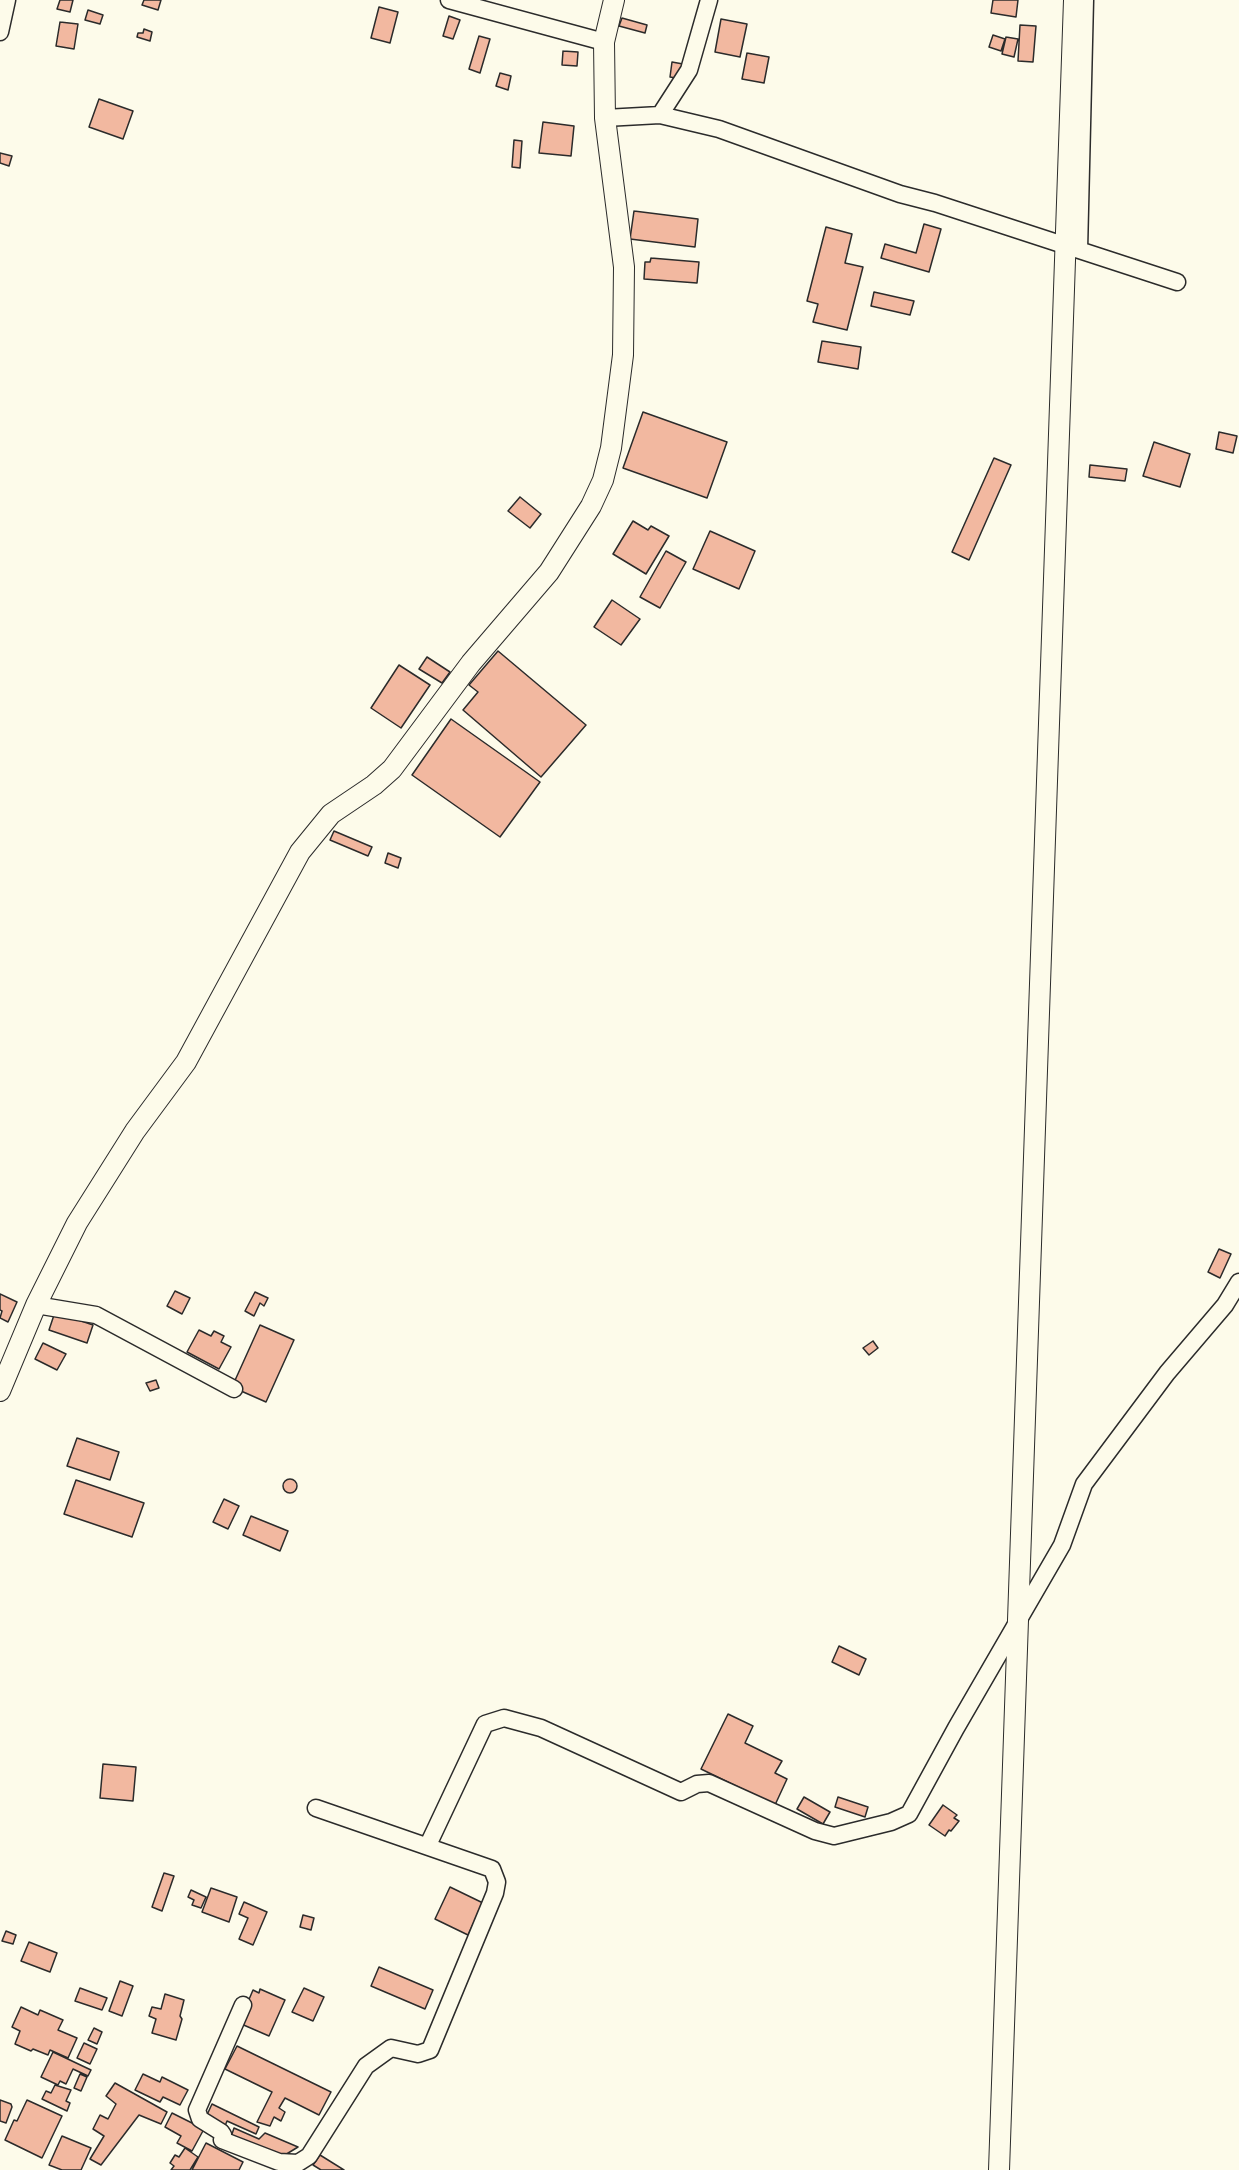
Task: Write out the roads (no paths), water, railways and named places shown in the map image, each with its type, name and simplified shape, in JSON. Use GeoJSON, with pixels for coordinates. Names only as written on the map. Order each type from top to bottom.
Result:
{"type":"FeatureCollection","features":[{"type":"Feature","properties":{"kind":"street"},"geometry":{"type":"LineString","coordinates":[[0,32],[7,0]]}},
{"type":"Feature","properties":{"kind":"street"},"geometry":{"type":"LineString","coordinates":[[449,0],[604,42]]}},
{"type":"Feature","properties":{"kind":"street"},"geometry":{"type":"LineString","coordinates":[[0,1391],[36,1305],[77,1223],[135,1131],[186,1062],[300,852],[331,814],[392,770],[471,663],[549,572],[591,506],[603,480],[611,448],[623,355],[624,267],[605,118],[604,42],[614,0]]}},
{"type":"Feature","properties":{"kind":"street"},"geometry":{"type":"LineString","coordinates":[[660,115],[689,70],[710,0]]}},
{"type":"Feature","properties":{"kind":"street"},"geometry":{"type":"LineString","coordinates":[[1072,248],[1074,0]]}},
{"type":"Feature","properties":{"kind":"street"},"geometry":{"type":"LineString","coordinates":[[999,2170],[1018,1620],[1072,248],[1085,0]]}},
{"type":"Feature","properties":{"kind":"street"},"geometry":{"type":"LineString","coordinates":[[605,118],[660,115],[719,129],[900,194],[935,203],[1177,282]]}},
{"type":"Feature","properties":{"kind":"street"},"geometry":{"type":"LineString","coordinates":[[428,1845],[485,1724],[504,1718],[541,1728],[681,1792],[697,1784],[709,1783],[815,1830],[834,1836],[891,1822],[909,1814],[1062,1545],[1084,1484],[1167,1373],[1225,1305],[1239,1282]]}},
{"type":"Feature","properties":{"kind":"street"},"geometry":{"type":"LineString","coordinates":[[36,1305],[96,1315],[234,1389]]}},
{"type":"Feature","properties":{"kind":"street"},"geometry":{"type":"LineString","coordinates":[[243,2005],[197,2110],[200,2119],[221,2132],[222,2140],[279,2162],[298,2163],[309,2156],[366,2066],[391,2048],[418,2055],[430,2050],[495,1893],[497,1882],[492,1869],[316,1808]]}}]}
